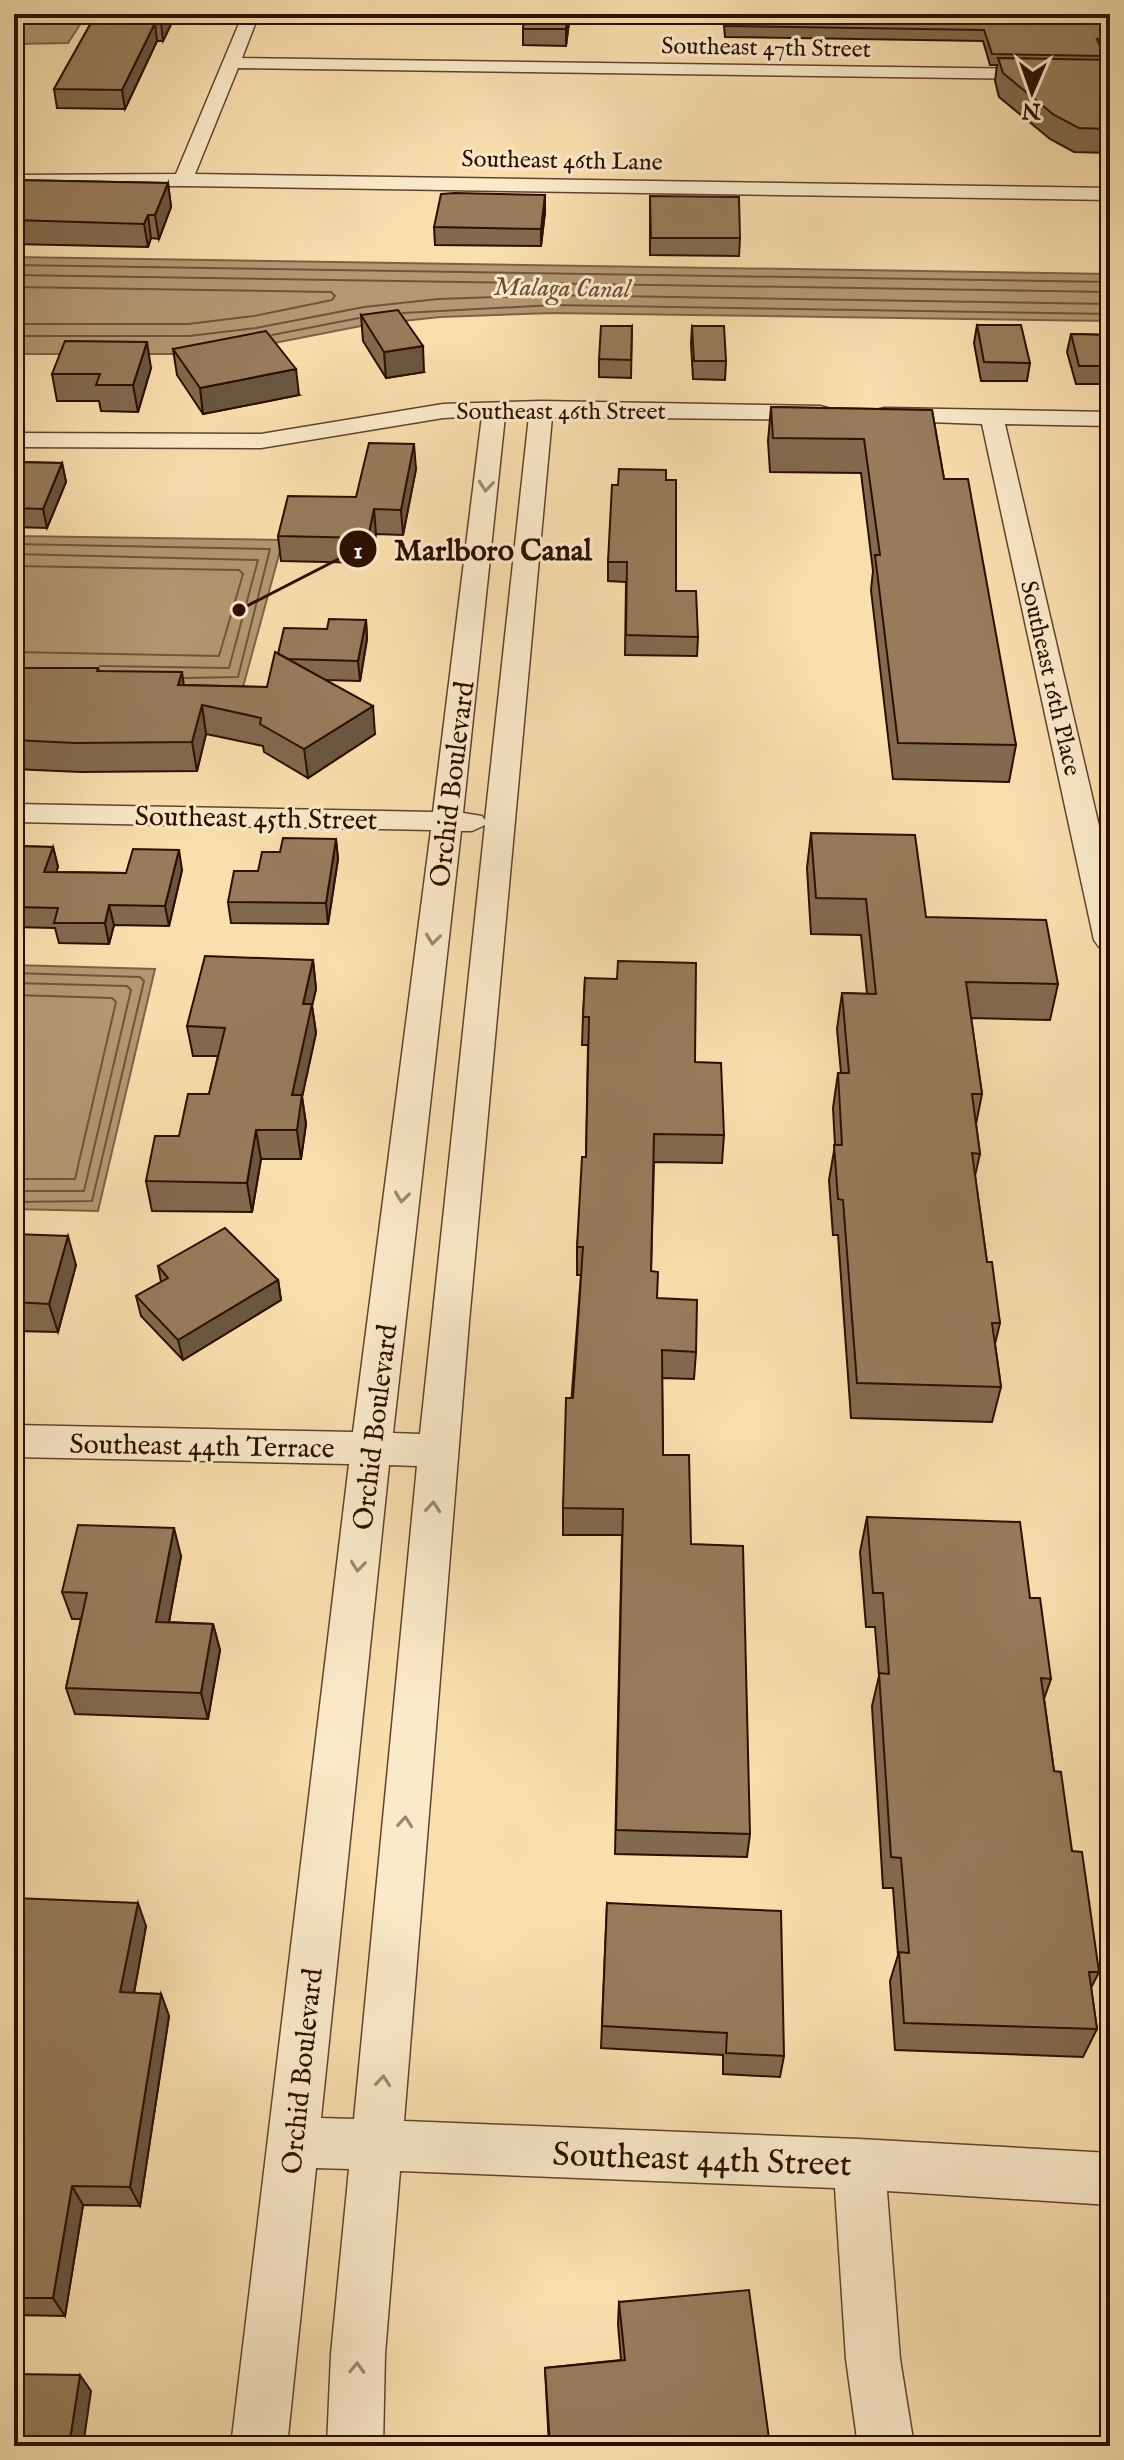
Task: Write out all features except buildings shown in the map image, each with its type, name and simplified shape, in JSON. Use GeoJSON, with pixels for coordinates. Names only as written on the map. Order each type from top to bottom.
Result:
{"type":"FeatureCollection","features":[{"type":"Feature","properties":{"kind":"street"},"geometry":{"type":"LineString","coordinates":[[183,180],[251,14]]}},
{"type":"Feature","properties":{"kind":"street","name":"Southeast 47th Street"},"geometry":{"type":"LineString","coordinates":[[230,63],[1110,75]]}},
{"type":"Feature","properties":{"kind":"street","name":"Southeast 46th Lane"},"geometry":{"type":"LineString","coordinates":[[14,181],[183,180],[1110,194]]}},
{"type":"Feature","properties":{"kind":"street","name":"Southeast 46th Street"},"geometry":{"type":"LineString","coordinates":[[14,440],[261,441],[443,411],[541,408],[1110,419]]}},
{"type":"Feature","properties":{"kind":"street","name":"Orchid Boulevard"},"geometry":{"type":"LineString","coordinates":[[355,2446],[358,2354],[438,1450],[541,408]]}},
{"type":"Feature","properties":{"kind":"street","name":"Orchid Boulevard"},"geometry":{"type":"LineString","coordinates":[[259,2446],[371,1449],[494,409]]}},
{"type":"Feature","properties":{"kind":"street","name":"Southeast 16th Place"},"geometry":{"type":"LineString","coordinates":[[992,417],[1110,940]]}},
{"type":"Feature","properties":{"kind":"street","name":"Southeast 45th Street"},"geometry":{"type":"LineString","coordinates":[[14,813],[498,823]]}},
{"type":"Feature","properties":{"kind":"street","name":"Southeast 44th Terrace"},"geometry":{"type":"LineString","coordinates":[[14,1441],[438,1450]]}},
{"type":"Feature","properties":{"kind":"street","name":"Southeast 44th Street"},"geometry":{"type":"LineString","coordinates":[[294,2142],[859,2164],[1110,2179]]}},
{"type":"Feature","properties":{"kind":"street"},"geometry":{"type":"LineString","coordinates":[[859,2164],[873,2359],[886,2446]]}},
{"type":"Feature","properties":{"kind":"water"},"geometry":{"type":"Polygon","coordinates":[[[14,14],[87,14],[68,43],[14,44],[14,14]]]}},
{"type":"Feature","properties":{"kind":"water","name":"Malaga Canal"},"geometry":{"type":"Polygon","coordinates":[[[14,257],[1110,274],[1110,321],[553,313],[440,317],[366,325],[259,346],[191,354],[14,354],[14,257]]]}},
{"type":"Feature","properties":{"kind":"water"},"geometry":{"type":"Polygon","coordinates":[[[14,536],[283,540],[243,687],[14,682],[14,536]]]}},
{"type":"Feature","properties":{"kind":"water"},"geometry":{"type":"Polygon","coordinates":[[[14,965],[155,969],[98,1211],[14,1209],[14,965]]]}},
{"type":"Feature","properties":{"kind":"place","name":"Marlboro Canal"},"geometry":{"type":"Point","coordinates":[239,610]}}]}
